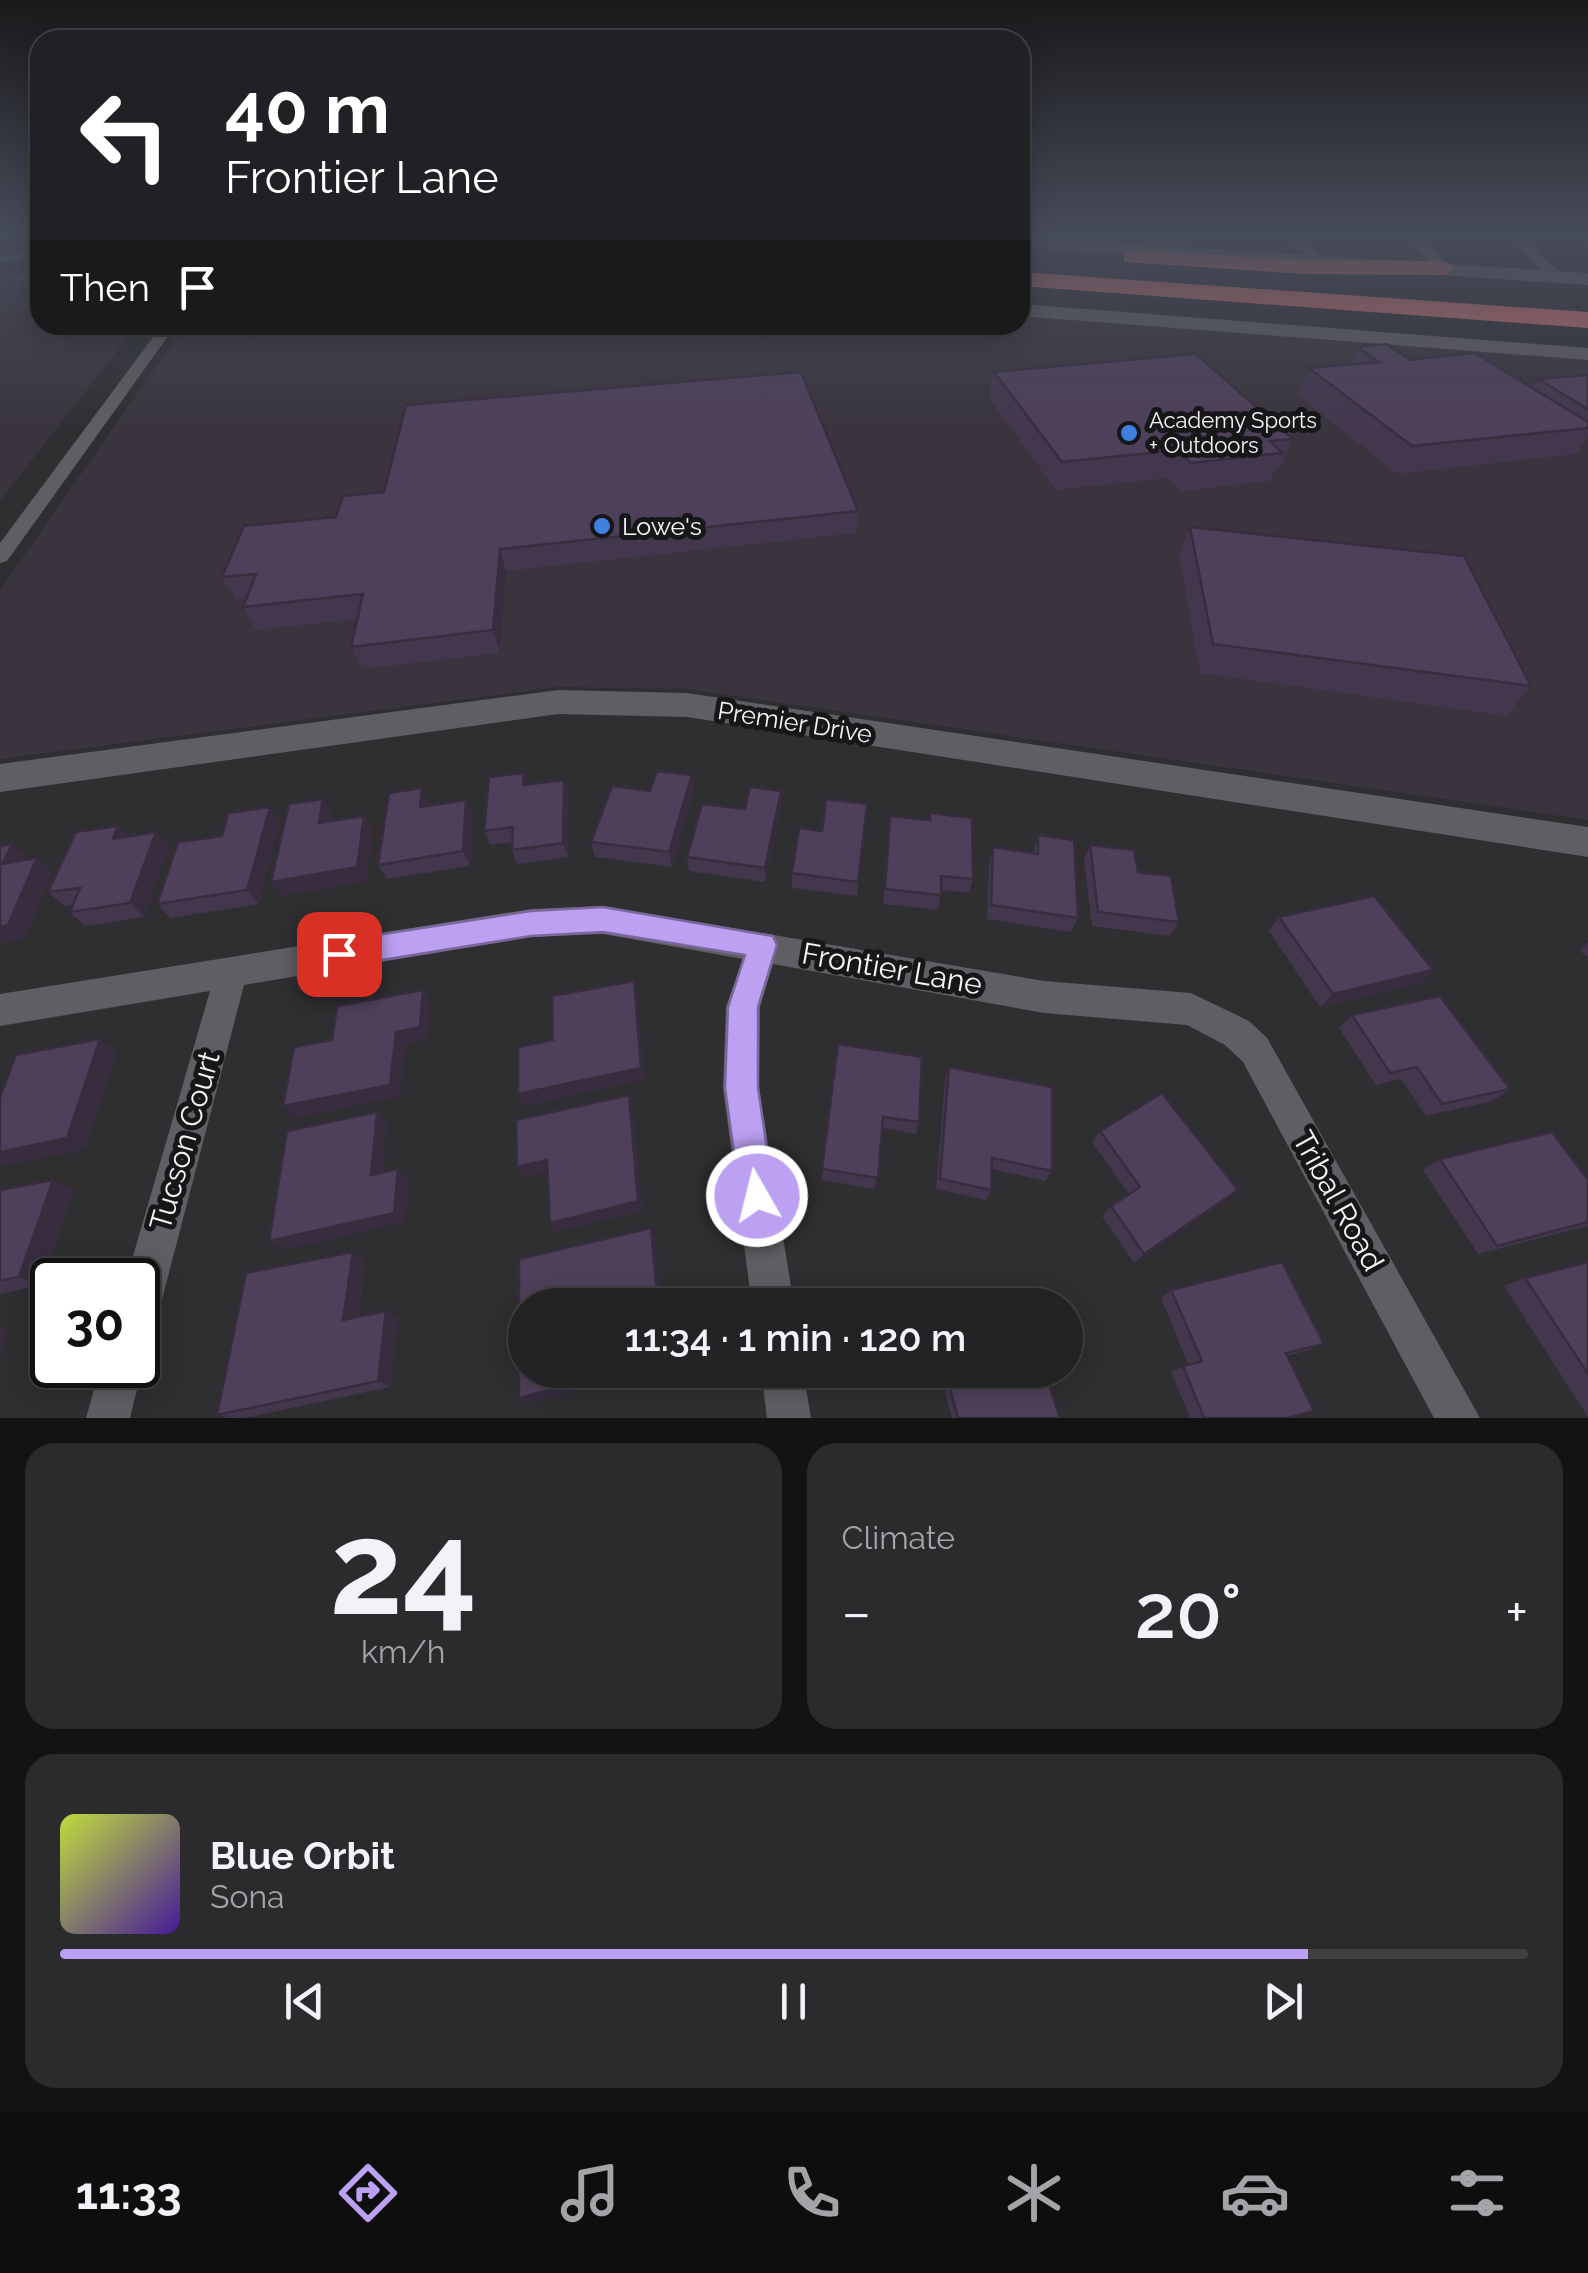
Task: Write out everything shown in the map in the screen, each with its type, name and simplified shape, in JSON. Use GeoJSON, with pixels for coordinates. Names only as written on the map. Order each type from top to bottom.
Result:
{"type":"FeatureCollection","features":[{"type":"Feature","properties":{"kind":"highway"},"geometry":{"type":"LineString","coordinates":[[1325,301],[1588,323]]}},
{"type":"Feature","properties":{"kind":"highway"},"geometry":{"type":"LineString","coordinates":[[1535,301],[1588,305]]}},
{"type":"Feature","properties":{"kind":"main road"},"geometry":{"type":"LineString","coordinates":[[1030,311],[1588,354]]}},
{"type":"Feature","properties":{"kind":"street"},"geometry":{"type":"LineString","coordinates":[[0,557],[162,335]]}},
{"type":"Feature","properties":{"kind":"street","name":"Premier Drive"},"geometry":{"type":"LineString","coordinates":[[0,778],[558,702],[687,706],[1588,842]]}},
{"type":"Feature","properties":{"kind":"street","name":"Frontier Lane"},"geometry":{"type":"LineString","coordinates":[[0,1010],[531,924],[603,920],[1044,997],[1191,1010]]}},
{"type":"Feature","properties":{"kind":"street"},"geometry":{"type":"LineString","coordinates":[[763,945],[743,1007],[742,1088],[771,1288]]}},
{"type":"Feature","properties":{"kind":"street","name":"Tucson Court"},"geometry":{"type":"LineString","coordinates":[[153,1258],[232,971]]}},
{"type":"Feature","properties":{"kind":"street","name":"Tribal Road"},"geometry":{"type":"LineString","coordinates":[[1191,1010],[1238,1032],[1255,1050],[1458,1418]]}},
{"type":"Feature","properties":{"kind":"street"},"geometry":{"type":"LineString","coordinates":[[108,1418],[116,1388]]}},
{"type":"Feature","properties":{"kind":"street"},"geometry":{"type":"LineString","coordinates":[[785,1388],[789,1418]]}},
{"type":"Feature","properties":{"kind":"shaded area"},"geometry":{"type":"Polygon","coordinates":[[[0,301],[30,301],[30,335],[129,335],[0,501],[0,301]]]}},
{"type":"Feature","properties":{"kind":"shaded area"},"geometry":{"type":"Polygon","coordinates":[[[1030,317],[1588,357],[1588,820],[686,689],[558,687],[0,759],[0,590],[178,335],[1030,335],[1030,317]]]}},
{"type":"Feature","properties":{"kind":"building"},"geometry":{"type":"Polygon","coordinates":[[[1387,344],[1410,360],[1475,353],[1588,422],[1588,428],[1412,446],[1309,368],[1379,362],[1358,347],[1387,344]]]}},
{"type":"Feature","properties":{"kind":"building","name":"Academy Sports + Outdoors"},"geometry":{"type":"Polygon","coordinates":[[[1196,354],[1293,439],[1270,441],[1282,453],[1191,463],[1179,450],[1062,462],[994,372],[1196,354]]]}},
{"type":"Feature","properties":{"kind":"building","name":"Lowe's"},"geometry":{"type":"Polygon","coordinates":[[[801,372],[858,511],[500,549],[493,630],[351,647],[363,594],[243,607],[256,574],[222,577],[244,526],[336,517],[343,496],[384,492],[406,405],[801,372]]]}},
{"type":"Feature","properties":{"kind":"building"},"geometry":{"type":"Polygon","coordinates":[[[1588,375],[1588,409],[1538,379],[1588,375]]]}},
{"type":"Feature","properties":{"kind":"building"},"geometry":{"type":"Polygon","coordinates":[[[1190,527],[1464,556],[1531,686],[1213,644],[1190,527]]]}},
{"type":"Feature","properties":{"kind":"building"},"geometry":{"type":"Polygon","coordinates":[[[657,771],[692,775],[669,852],[591,842],[612,786],[650,791],[657,771]]]}},
{"type":"Feature","properties":{"kind":"building"},"geometry":{"type":"Polygon","coordinates":[[[524,773],[523,785],[564,780],[563,843],[512,850],[513,827],[484,831],[489,777],[524,773]]]}},
{"type":"Feature","properties":{"kind":"building"},"geometry":{"type":"Polygon","coordinates":[[[750,787],[781,791],[765,868],[687,857],[702,804],[745,809],[750,787]]]}},
{"type":"Feature","properties":{"kind":"building"},"geometry":{"type":"Polygon","coordinates":[[[422,788],[420,807],[466,800],[463,851],[378,865],[389,793],[422,788]]]}},
{"type":"Feature","properties":{"kind":"building"},"geometry":{"type":"Polygon","coordinates":[[[323,799],[319,823],[364,816],[357,867],[271,882],[289,804],[323,799]]]}},
{"type":"Feature","properties":{"kind":"building"},"geometry":{"type":"Polygon","coordinates":[[[826,799],[867,804],[858,882],[792,873],[799,828],[822,831],[826,799]]]}},
{"type":"Feature","properties":{"kind":"building"},"geometry":{"type":"Polygon","coordinates":[[[270,807],[247,890],[157,904],[178,842],[222,836],[228,813],[270,807]]]}},
{"type":"Feature","properties":{"kind":"building"},"geometry":{"type":"Polygon","coordinates":[[[930,813],[972,818],[973,879],[941,876],[941,895],[885,889],[890,816],[930,820],[930,813]]]}},
{"type":"Feature","properties":{"kind":"building"},"geometry":{"type":"Polygon","coordinates":[[[118,826],[113,839],[156,832],[130,903],[70,912],[80,888],[48,892],[76,832],[118,826]]]}},
{"type":"Feature","properties":{"kind":"building"},"geometry":{"type":"Polygon","coordinates":[[[1038,835],[1074,840],[1078,918],[991,905],[993,847],[1038,854],[1038,835]]]}},
{"type":"Feature","properties":{"kind":"building"},"geometry":{"type":"Polygon","coordinates":[[[12,844],[2,864],[37,858],[8,925],[0,927],[0,846],[12,844]]]}},
{"type":"Feature","properties":{"kind":"building"},"geometry":{"type":"Polygon","coordinates":[[[1090,845],[1134,850],[1138,872],[1171,876],[1179,922],[1098,912],[1090,845]]]}},
{"type":"Feature","properties":{"kind":"building"},"geometry":{"type":"Polygon","coordinates":[[[1374,896],[1433,970],[1333,994],[1279,917],[1374,896]]]}},
{"type":"Feature","properties":{"kind":"building"},"geometry":{"type":"Polygon","coordinates":[[[634,981],[641,1068],[518,1094],[518,1047],[553,1040],[552,996],[634,981]]]}},
{"type":"Feature","properties":{"kind":"building"},"geometry":{"type":"Polygon","coordinates":[[[423,990],[420,1027],[396,1032],[390,1085],[283,1106],[294,1047],[332,1040],[337,1006],[423,990]]]}},
{"type":"Feature","properties":{"kind":"building"},"geometry":{"type":"Polygon","coordinates":[[[1440,996],[1510,1089],[1442,1104],[1417,1067],[1390,1073],[1352,1015],[1440,996]]]}},
{"type":"Feature","properties":{"kind":"building"},"geometry":{"type":"Polygon","coordinates":[[[100,1039],[67,1138],[0,1152],[0,1097],[16,1055],[100,1039]]]}},
{"type":"Feature","properties":{"kind":"building"},"geometry":{"type":"Polygon","coordinates":[[[838,1044],[922,1057],[919,1122],[883,1117],[878,1178],[822,1169],[838,1044]]]}},
{"type":"Feature","properties":{"kind":"building"},"geometry":{"type":"Polygon","coordinates":[[[949,1067],[1052,1087],[1052,1171],[992,1158],[991,1190],[940,1179],[949,1067]]]}},
{"type":"Feature","properties":{"kind":"building"},"geometry":{"type":"Polygon","coordinates":[[[1162,1093],[1238,1190],[1144,1254],[1111,1206],[1140,1187],[1100,1131],[1162,1093]]]}},
{"type":"Feature","properties":{"kind":"building"},"geometry":{"type":"Polygon","coordinates":[[[629,1095],[638,1201],[550,1223],[547,1160],[517,1167],[516,1120],[629,1095]]]}},
{"type":"Feature","properties":{"kind":"building"},"geometry":{"type":"Polygon","coordinates":[[[377,1112],[371,1175],[398,1169],[394,1213],[269,1241],[287,1131],[377,1112]]]}},
{"type":"Feature","properties":{"kind":"building"},"geometry":{"type":"Polygon","coordinates":[[[1552,1132],[1588,1180],[1588,1222],[1497,1246],[1440,1159],[1552,1132]]]}},
{"type":"Feature","properties":{"kind":"building"},"geometry":{"type":"Polygon","coordinates":[[[53,1180],[19,1277],[0,1281],[0,1190],[53,1180]]]}},
{"type":"Feature","properties":{"kind":"building"},"geometry":{"type":"Polygon","coordinates":[[[651,1228],[656,1288],[519,1288],[519,1259],[651,1228]]]}},
{"type":"Feature","properties":{"kind":"building"},"geometry":{"type":"Polygon","coordinates":[[[353,1252],[343,1320],[386,1311],[378,1381],[217,1415],[246,1273],[353,1252]]]}},
{"type":"Feature","properties":{"kind":"building"},"geometry":{"type":"Polygon","coordinates":[[[1282,1262],[1324,1344],[1286,1353],[1314,1411],[1288,1418],[1204,1418],[1183,1366],[1202,1361],[1171,1290],[1282,1262]]]}},
{"type":"Feature","properties":{"kind":"building"},"geometry":{"type":"Polygon","coordinates":[[[1588,1262],[1588,1374],[1525,1278],[1588,1262]]]}},
{"type":"Feature","properties":{"kind":"building"},"geometry":{"type":"Polygon","coordinates":[[[519,1388],[558,1388],[519,1398],[519,1388]]]}},
{"type":"Feature","properties":{"kind":"building"},"geometry":{"type":"Polygon","coordinates":[[[950,1388],[1050,1388],[1060,1418],[958,1418],[950,1388]]]}},
{"type":"Feature","properties":{"kind":"place","name":"Academy Sports + Outdoors"},"geometry":{"type":"Point","coordinates":[1129,433]}},
{"type":"Feature","properties":{"kind":"place","name":"Lowe's"},"geometry":{"type":"Point","coordinates":[602,526]}},
{"type":"Feature","properties":{"kind":"route"},"geometry":{"type":"LineString","coordinates":[[339,954],[531,924],[603,920],[763,945],[743,1007],[742,1088],[757,1196]]}}]}
